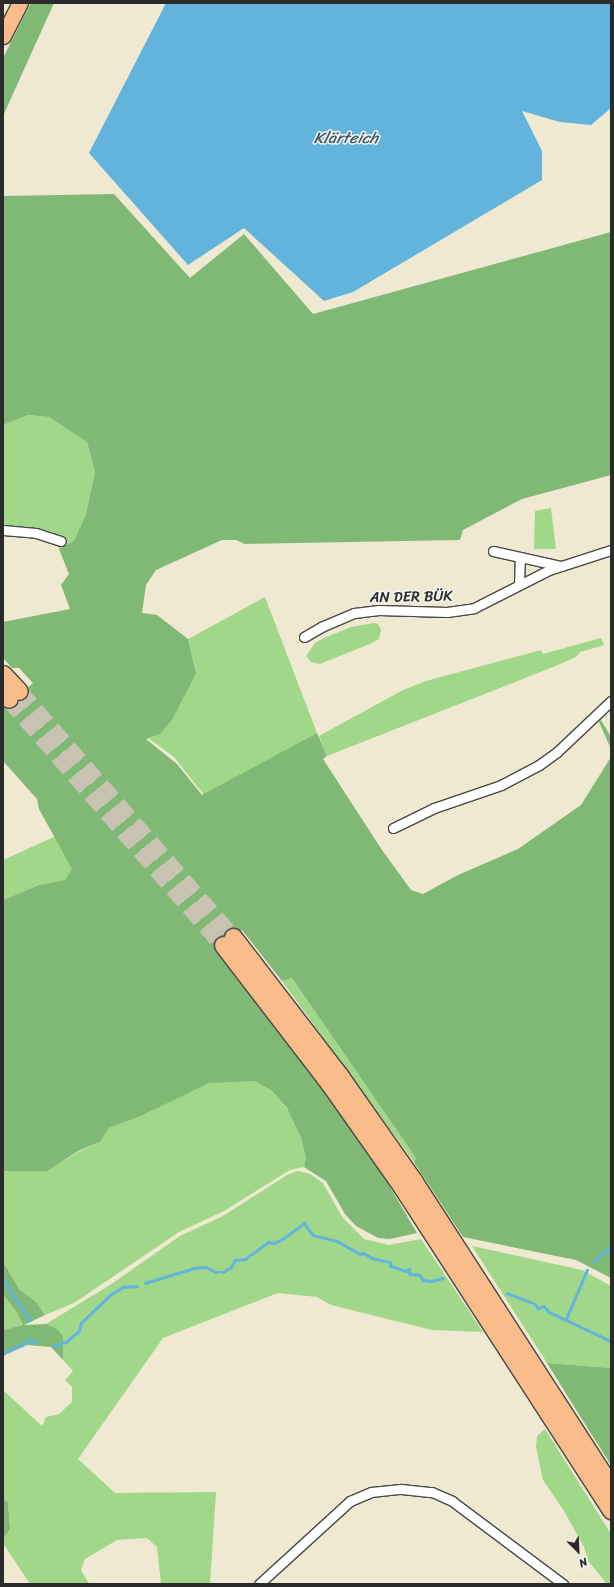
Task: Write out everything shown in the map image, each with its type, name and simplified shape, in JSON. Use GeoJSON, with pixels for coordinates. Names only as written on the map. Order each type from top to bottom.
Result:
{"type":"FeatureCollection","features":[{"type":"Feature","properties":{"kind":"highway"},"geometry":{"type":"LineString","coordinates":[[3,674],[10,694]]}},
{"type":"Feature","properties":{"kind":"highway"},"geometry":{"type":"LineString","coordinates":[[228,941],[340,1076],[407,1184],[571,1435],[611,1486]]}},
{"type":"Feature","properties":{"kind":"highway"},"geometry":{"type":"LineString","coordinates":[[571,1435],[611,1510]]}},
{"type":"Feature","properties":{"kind":"main road"},"geometry":{"type":"LineString","coordinates":[[3,36],[20,3]]}},
{"type":"Feature","properties":{"kind":"street"},"geometry":{"type":"LineString","coordinates":[[3,530],[36,533],[61,541]]}},
{"type":"Feature","properties":{"kind":"street","name":"AN DER BÜK"},"geometry":{"type":"LineString","coordinates":[[304,638],[321,627],[354,613],[464,610],[485,604],[519,584],[561,566],[611,550]]}},
{"type":"Feature","properties":{"kind":"street"},"geometry":{"type":"LineString","coordinates":[[493,551],[561,566]]}},
{"type":"Feature","properties":{"kind":"street"},"geometry":{"type":"LineString","coordinates":[[519,584],[520,557]]}},
{"type":"Feature","properties":{"kind":"street"},"geometry":{"type":"LineString","coordinates":[[393,828],[440,806],[501,785],[539,765],[557,752],[611,701]]}},
{"type":"Feature","properties":{"kind":"street"},"geometry":{"type":"LineString","coordinates":[[258,1584],[350,1502],[371,1492],[401,1489],[432,1492],[452,1501],[562,1584]]}},
{"type":"Feature","properties":{"kind":"green space"},"geometry":{"type":"Polygon","coordinates":[[[31,3],[54,3],[3,116],[3,58],[31,3]]]}},
{"type":"Feature","properties":{"kind":"green space"},"geometry":{"type":"Polygon","coordinates":[[[114,194],[190,278],[244,234],[313,314],[611,232],[611,475],[522,499],[463,530],[460,540],[245,544],[236,540],[222,540],[156,570],[146,585],[142,613],[157,615],[188,639],[196,673],[172,720],[160,734],[146,739],[177,764],[202,795],[317,733],[327,756],[323,759],[382,850],[411,890],[423,894],[458,875],[518,849],[581,805],[611,757],[611,1278],[576,1260],[463,1237],[414,1162],[416,1158],[292,978],[282,981],[242,930],[214,951],[219,948],[373,1158],[417,1233],[390,1239],[378,1238],[356,1226],[345,1214],[326,1181],[304,1167],[306,1158],[301,1138],[287,1108],[273,1092],[254,1081],[209,1083],[139,1117],[109,1128],[100,1142],[78,1151],[47,1171],[3,1171],[3,900],[39,885],[65,880],[72,869],[39,809],[37,799],[3,761],[3,706],[5,708],[33,683],[19,668],[12,668],[3,658],[3,622],[70,609],[61,585],[69,574],[59,549],[74,541],[86,514],[95,472],[87,442],[49,417],[28,415],[3,425],[3,196],[114,194]]]}},
{"type":"Feature","properties":{"kind":"green space"},"geometry":{"type":"Polygon","coordinates":[[[28,415],[49,417],[87,442],[95,472],[86,514],[74,541],[59,549],[53,532],[3,525],[3,425],[28,415]]]}},
{"type":"Feature","properties":{"kind":"green space"},"geometry":{"type":"Polygon","coordinates":[[[551,508],[556,549],[534,549],[535,511],[551,508]]]}},
{"type":"Feature","properties":{"kind":"green space"},"geometry":{"type":"Polygon","coordinates":[[[265,597],[317,733],[204,795],[174,757],[147,737],[153,737],[196,673],[188,639],[265,597]]]}},
{"type":"Feature","properties":{"kind":"green space"},"geometry":{"type":"Polygon","coordinates":[[[374,623],[378,624],[381,630],[379,639],[372,643],[320,664],[311,662],[306,656],[315,643],[324,638],[351,627],[374,623]]]}},
{"type":"Feature","properties":{"kind":"green space"},"geometry":{"type":"Polygon","coordinates":[[[601,638],[604,645],[580,652],[576,657],[553,667],[327,756],[319,736],[403,690],[426,681],[541,650],[543,654],[601,638]]]}},
{"type":"Feature","properties":{"kind":"green space"},"geometry":{"type":"Polygon","coordinates":[[[601,720],[611,737],[611,749],[599,722],[601,720]]]}},
{"type":"Feature","properties":{"kind":"green space"},"geometry":{"type":"Polygon","coordinates":[[[56,836],[73,869],[65,880],[39,885],[3,900],[3,860],[56,836]]]}},
{"type":"Feature","properties":{"kind":"green space"},"geometry":{"type":"Polygon","coordinates":[[[292,978],[416,1158],[414,1162],[282,981],[292,978]]]}},
{"type":"Feature","properties":{"kind":"green space"},"geometry":{"type":"Polygon","coordinates":[[[254,1081],[274,1093],[288,1110],[301,1138],[306,1158],[304,1167],[290,1170],[224,1211],[179,1232],[74,1303],[45,1315],[36,1302],[20,1290],[3,1262],[3,1171],[46,1171],[78,1152],[100,1142],[109,1128],[139,1117],[208,1083],[254,1081]]]}},
{"type":"Feature","properties":{"kind":"green space"},"geometry":{"type":"Polygon","coordinates":[[[298,1171],[310,1174],[323,1183],[342,1217],[364,1239],[389,1245],[421,1239],[483,1332],[432,1330],[331,1305],[317,1297],[278,1293],[163,1338],[78,1459],[115,1493],[216,1492],[210,1584],[161,1584],[157,1547],[147,1538],[117,1540],[85,1559],[81,1570],[89,1584],[30,1584],[3,1543],[3,1538],[10,1528],[8,1502],[3,1500],[3,1390],[42,1426],[46,1417],[59,1414],[72,1402],[72,1387],[65,1380],[73,1371],[63,1360],[63,1336],[46,1324],[110,1285],[180,1236],[223,1216],[287,1175],[298,1171]]]}},
{"type":"Feature","properties":{"kind":"green space"},"geometry":{"type":"Polygon","coordinates":[[[472,1246],[582,1270],[611,1286],[611,1368],[547,1363],[472,1246]]]}},
{"type":"Feature","properties":{"kind":"green space"},"geometry":{"type":"Polygon","coordinates":[[[3,1262],[20,1290],[36,1302],[45,1315],[24,1325],[46,1324],[58,1330],[63,1336],[63,1360],[51,1347],[27,1345],[3,1356],[3,1330],[23,1325],[16,1311],[3,1295],[3,1262]]]}},
{"type":"Feature","properties":{"kind":"green space"},"geometry":{"type":"Polygon","coordinates":[[[3,1295],[16,1311],[23,1325],[3,1330],[3,1295]]]}},
{"type":"Feature","properties":{"kind":"green space"},"geometry":{"type":"Polygon","coordinates":[[[547,1363],[611,1368],[611,1465],[590,1432],[547,1363]]]}},
{"type":"Feature","properties":{"kind":"green space"},"geometry":{"type":"Polygon","coordinates":[[[545,1429],[611,1534],[611,1584],[607,1584],[589,1562],[584,1547],[564,1511],[543,1480],[536,1447],[537,1436],[545,1429]]]}},
{"type":"Feature","properties":{"kind":"green space"},"geometry":{"type":"Polygon","coordinates":[[[3,1500],[8,1502],[10,1529],[3,1538],[3,1500]]]}},
{"type":"Feature","properties":{"kind":"water","name":"Klärteich"},"geometry":{"type":"Polygon","coordinates":[[[166,3],[611,3],[611,108],[591,125],[560,122],[522,111],[542,151],[542,180],[353,292],[324,301],[244,228],[188,265],[89,153],[166,3]]]}},
{"type":"Feature","properties":{"kind":"waterway"},"geometry":{"type":"LineString","coordinates":[[145,1283],[194,1268],[206,1267],[216,1272],[223,1272],[231,1267],[235,1260],[245,1259],[268,1242],[274,1243],[281,1240],[304,1223],[313,1235],[337,1241],[360,1254],[364,1253],[372,1258],[390,1262],[391,1266],[406,1271],[409,1269],[410,1274],[420,1275],[423,1280],[431,1281],[443,1278]]}},
{"type":"Feature","properties":{"kind":"waterway"},"geometry":{"type":"LineString","coordinates":[[593,1262],[611,1246]]}},
{"type":"Feature","properties":{"kind":"waterway"},"geometry":{"type":"LineString","coordinates":[[566,1319],[587,1270]]}},
{"type":"Feature","properties":{"kind":"waterway"},"geometry":{"type":"LineString","coordinates":[[3,1279],[30,1320]]}},
{"type":"Feature","properties":{"kind":"waterway"},"geometry":{"type":"LineString","coordinates":[[53,1346],[66,1342],[79,1331],[81,1323],[110,1295],[123,1287],[137,1286]]}},
{"type":"Feature","properties":{"kind":"waterway"},"geometry":{"type":"LineString","coordinates":[[507,1293],[535,1304],[538,1308],[544,1306],[549,1312],[611,1341]]}},
{"type":"Feature","properties":{"kind":"waterway"},"geometry":{"type":"LineString","coordinates":[[3,1352],[22,1345],[30,1339],[37,1343]]}},
{"type":"Feature","properties":{"kind":"tunnel"},"geometry":{"type":"LineString","coordinates":[[19,691],[233,937]]}},
{"type":"Feature","properties":{"kind":"tunnel"},"geometry":{"type":"LineString","coordinates":[[9,699],[223,945]]}}]}
